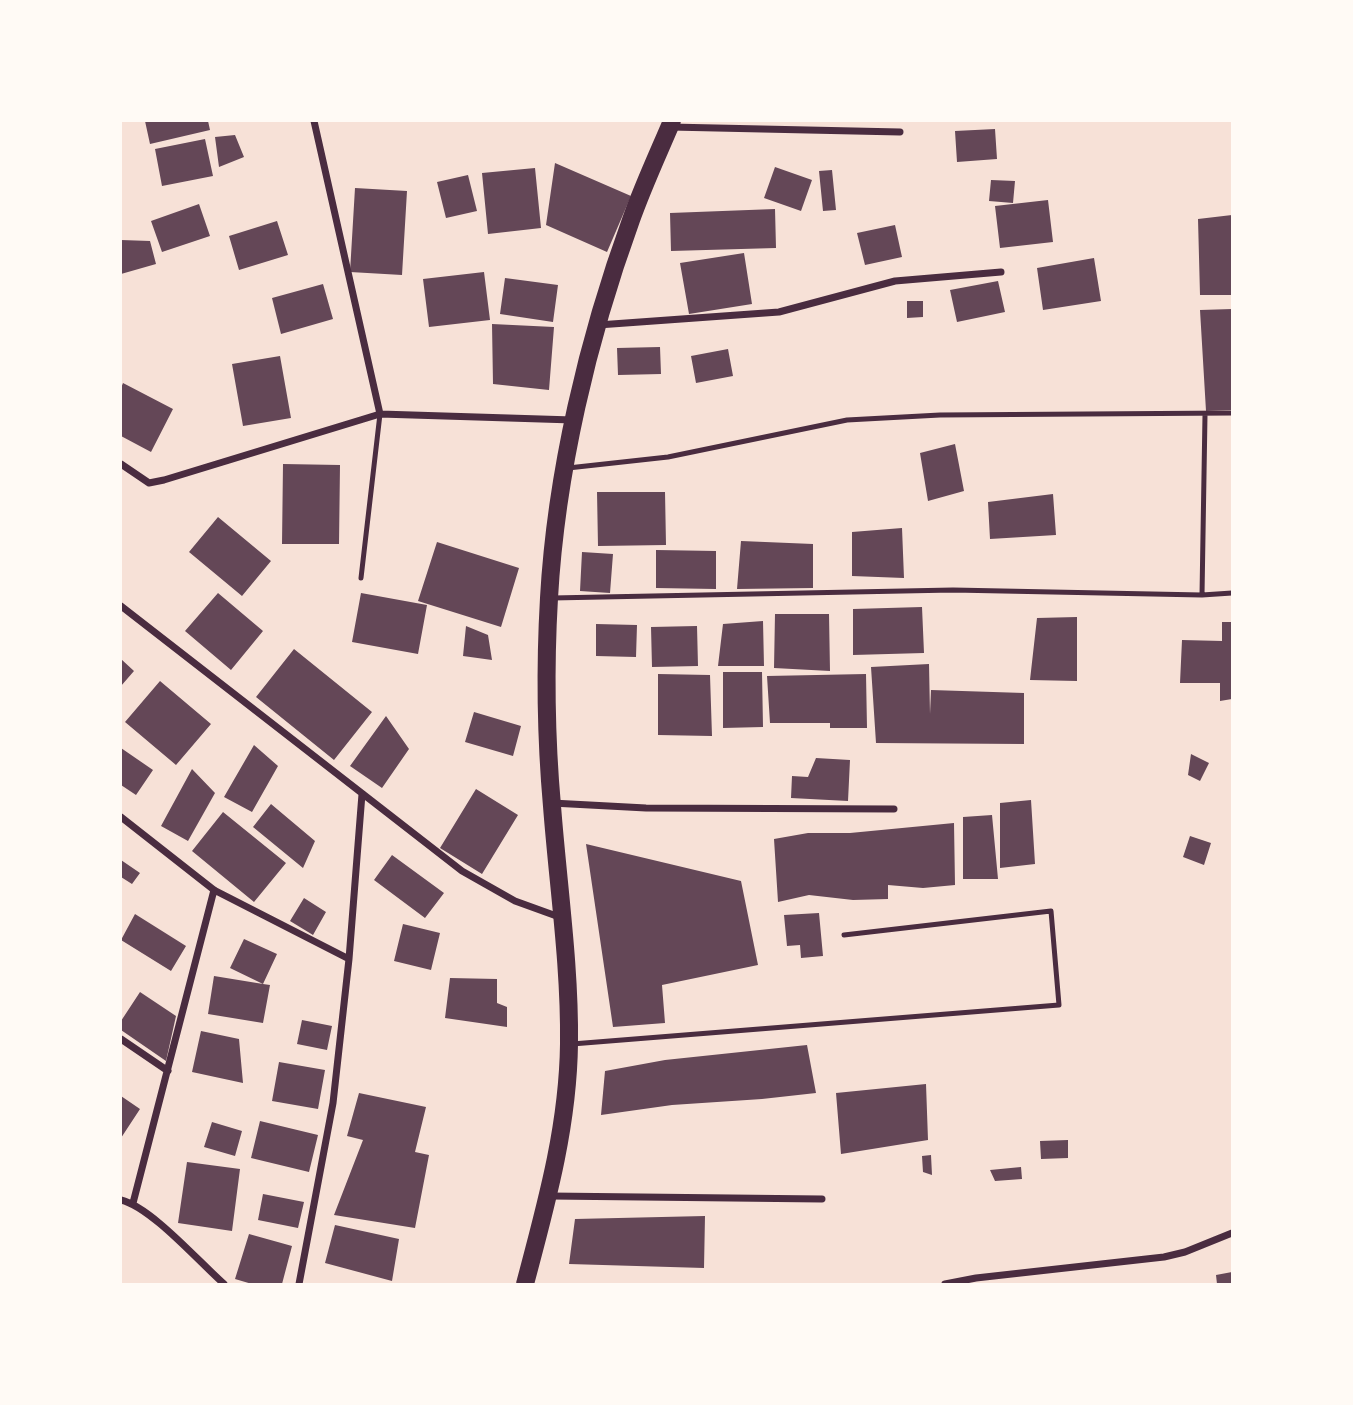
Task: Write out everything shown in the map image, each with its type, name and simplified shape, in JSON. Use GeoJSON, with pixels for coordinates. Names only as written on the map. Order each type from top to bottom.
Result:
{"type":"FeatureCollection","features":[{"type":"Feature","properties":{"kind":"main road"},"geometry":{"type":"LineString","coordinates":[[525,1284],[549,1196],[564,1115],[569,1044],[563,918],[552,803],[547,679],[549,598],[558,502],[597,325],[632,217],[670,124]]}},
{"type":"Feature","properties":{"kind":"street"},"geometry":{"type":"LineString","coordinates":[[314,121],[380,414]]}},
{"type":"Feature","properties":{"kind":"street"},"geometry":{"type":"LineString","coordinates":[[670,124],[900,132]]}},
{"type":"Feature","properties":{"kind":"street"},"geometry":{"type":"LineString","coordinates":[[597,325],[779,312],[895,281],[1001,272]]}},
{"type":"Feature","properties":{"kind":"street"},"geometry":{"type":"LineString","coordinates":[[121,464],[149,483],[380,414],[575,421]]}},
{"type":"Feature","properties":{"kind":"street"},"geometry":{"type":"LineString","coordinates":[[121,606],[462,871],[514,901],[563,918]]}},
{"type":"Feature","properties":{"kind":"street"},"geometry":{"type":"LineString","coordinates":[[299,1284],[333,1103],[349,959],[362,794]]}},
{"type":"Feature","properties":{"kind":"street"},"geometry":{"type":"LineString","coordinates":[[552,803],[646,808],[894,809]]}},
{"type":"Feature","properties":{"kind":"street"},"geometry":{"type":"LineString","coordinates":[[121,817],[214,890],[349,959]]}},
{"type":"Feature","properties":{"kind":"street"},"geometry":{"type":"LineString","coordinates":[[133,1203],[214,890]]}},
{"type":"Feature","properties":{"kind":"street"},"geometry":{"type":"LineString","coordinates":[[121,1039],[168,1071]]}},
{"type":"Feature","properties":{"kind":"street"},"geometry":{"type":"LineString","coordinates":[[549,1196],[822,1199]]}},
{"type":"Feature","properties":{"kind":"street"},"geometry":{"type":"LineString","coordinates":[[121,1200],[133,1203],[224,1284]]}},
{"type":"Feature","properties":{"kind":"street"},"geometry":{"type":"LineString","coordinates":[[945,1284],[1164,1256],[1185,1252],[1232,1233]]}},
{"type":"Feature","properties":{"kind":"lane"},"geometry":{"type":"LineString","coordinates":[[565,469],[668,457],[847,420],[940,415],[1232,413]]}},
{"type":"Feature","properties":{"kind":"lane"},"geometry":{"type":"LineString","coordinates":[[361,578],[380,414]]}},
{"type":"Feature","properties":{"kind":"lane"},"geometry":{"type":"LineString","coordinates":[[1202,595],[1205,415]]}},
{"type":"Feature","properties":{"kind":"lane"},"geometry":{"type":"LineString","coordinates":[[549,598],[953,590],[1202,595],[1232,593]]}},
{"type":"Feature","properties":{"kind":"lane"},"geometry":{"type":"LineString","coordinates":[[569,1044],[1059,1005],[1051,911],[844,936]]}},
{"type":"Feature","properties":{"kind":"building"},"geometry":{"type":"Polygon","coordinates":[[[145,121],[208,121],[210,130],[150,144],[145,121]]]}},
{"type":"Feature","properties":{"kind":"building"},"geometry":{"type":"Polygon","coordinates":[[[995,129],[997,159],[957,162],[955,131],[995,129]]]}},
{"type":"Feature","properties":{"kind":"building"},"geometry":{"type":"Polygon","coordinates":[[[235,135],[244,157],[219,167],[215,137],[235,135]]]}},
{"type":"Feature","properties":{"kind":"building"},"geometry":{"type":"Polygon","coordinates":[[[205,139],[213,176],[162,186],[155,149],[205,139]]]}},
{"type":"Feature","properties":{"kind":"building"},"geometry":{"type":"Polygon","coordinates":[[[555,163],[631,196],[607,252],[546,225],[555,163]]]}},
{"type":"Feature","properties":{"kind":"building"},"geometry":{"type":"Polygon","coordinates":[[[775,167],[812,180],[801,211],[764,198],[775,167]]]}},
{"type":"Feature","properties":{"kind":"building"},"geometry":{"type":"Polygon","coordinates":[[[535,168],[541,228],[488,234],[482,173],[535,168]]]}},
{"type":"Feature","properties":{"kind":"building"},"geometry":{"type":"Polygon","coordinates":[[[832,170],[836,210],[823,211],[819,171],[832,170]]]}},
{"type":"Feature","properties":{"kind":"building"},"geometry":{"type":"Polygon","coordinates":[[[468,175],[477,211],[446,218],[437,182],[468,175]]]}},
{"type":"Feature","properties":{"kind":"building"},"geometry":{"type":"Polygon","coordinates":[[[991,180],[1015,181],[1013,203],[989,201],[991,180]]]}},
{"type":"Feature","properties":{"kind":"building"},"geometry":{"type":"Polygon","coordinates":[[[355,188],[407,191],[402,275],[350,272],[355,188]]]}},
{"type":"Feature","properties":{"kind":"building"},"geometry":{"type":"Polygon","coordinates":[[[1048,200],[1053,242],[1000,248],[995,206],[1048,200]]]}},
{"type":"Feature","properties":{"kind":"building"},"geometry":{"type":"Polygon","coordinates":[[[199,204],[210,236],[162,252],[151,221],[199,204]]]}},
{"type":"Feature","properties":{"kind":"building"},"geometry":{"type":"Polygon","coordinates":[[[775,209],[776,248],[671,251],[670,213],[775,209]]]}},
{"type":"Feature","properties":{"kind":"building"},"geometry":{"type":"Polygon","coordinates":[[[1232,215],[1232,295],[1200,295],[1198,219],[1232,215]]]}},
{"type":"Feature","properties":{"kind":"building"},"geometry":{"type":"Polygon","coordinates":[[[277,221],[288,255],[239,270],[229,236],[277,221]]]}},
{"type":"Feature","properties":{"kind":"building"},"geometry":{"type":"Polygon","coordinates":[[[895,225],[902,257],[865,265],[857,233],[895,225]]]}},
{"type":"Feature","properties":{"kind":"building"},"geometry":{"type":"Polygon","coordinates":[[[121,240],[150,241],[156,264],[121,274],[121,240]]]}},
{"type":"Feature","properties":{"kind":"building"},"geometry":{"type":"Polygon","coordinates":[[[744,253],[752,304],[689,314],[680,263],[744,253]]]}},
{"type":"Feature","properties":{"kind":"building"},"geometry":{"type":"Polygon","coordinates":[[[1094,258],[1101,301],[1043,310],[1037,268],[1094,258]]]}},
{"type":"Feature","properties":{"kind":"building"},"geometry":{"type":"Polygon","coordinates":[[[484,272],[490,320],[429,327],[423,279],[484,272]]]}},
{"type":"Feature","properties":{"kind":"building"},"geometry":{"type":"Polygon","coordinates":[[[505,278],[558,285],[553,322],[500,314],[505,278]]]}},
{"type":"Feature","properties":{"kind":"building"},"geometry":{"type":"Polygon","coordinates":[[[998,281],[1005,312],[957,322],[950,290],[998,281]]]}},
{"type":"Feature","properties":{"kind":"building"},"geometry":{"type":"Polygon","coordinates":[[[323,284],[333,319],[281,334],[272,298],[323,284]]]}},
{"type":"Feature","properties":{"kind":"building"},"geometry":{"type":"Polygon","coordinates":[[[907,301],[923,301],[923,317],[907,318],[907,301]]]}},
{"type":"Feature","properties":{"kind":"building"},"geometry":{"type":"Polygon","coordinates":[[[1232,309],[1232,410],[1206,411],[1200,310],[1232,309]]]}},
{"type":"Feature","properties":{"kind":"building"},"geometry":{"type":"Polygon","coordinates":[[[492,324],[554,327],[549,390],[493,384],[492,324]]]}},
{"type":"Feature","properties":{"kind":"building"},"geometry":{"type":"Polygon","coordinates":[[[660,347],[661,374],[618,375],[617,348],[660,347]]]}},
{"type":"Feature","properties":{"kind":"building"},"geometry":{"type":"Polygon","coordinates":[[[728,349],[733,376],[696,383],[691,356],[728,349]]]}},
{"type":"Feature","properties":{"kind":"building"},"geometry":{"type":"Polygon","coordinates":[[[280,356],[291,418],[243,426],[232,364],[280,356]]]}},
{"type":"Feature","properties":{"kind":"building"},"geometry":{"type":"Polygon","coordinates":[[[123,383],[173,409],[151,452],[121,436],[123,383]]]}},
{"type":"Feature","properties":{"kind":"building"},"geometry":{"type":"Polygon","coordinates":[[[955,444],[964,491],[928,501],[920,453],[955,444]]]}},
{"type":"Feature","properties":{"kind":"building"},"geometry":{"type":"Polygon","coordinates":[[[283,464],[340,465],[339,544],[282,544],[283,464]]]}},
{"type":"Feature","properties":{"kind":"building"},"geometry":{"type":"Polygon","coordinates":[[[597,492],[665,492],[666,545],[598,546],[597,492]]]}},
{"type":"Feature","properties":{"kind":"building"},"geometry":{"type":"Polygon","coordinates":[[[1053,494],[1056,535],[990,539],[988,502],[1053,494]]]}},
{"type":"Feature","properties":{"kind":"building"},"geometry":{"type":"Polygon","coordinates":[[[218,517],[271,561],[242,596],[189,552],[218,517]]]}},
{"type":"Feature","properties":{"kind":"building"},"geometry":{"type":"Polygon","coordinates":[[[902,528],[904,578],[852,576],[852,532],[902,528]]]}},
{"type":"Feature","properties":{"kind":"building"},"geometry":{"type":"Polygon","coordinates":[[[741,541],[813,544],[813,588],[737,589],[741,541]]]}},
{"type":"Feature","properties":{"kind":"building"},"geometry":{"type":"Polygon","coordinates":[[[437,542],[519,568],[501,627],[418,601],[437,542]]]}},
{"type":"Feature","properties":{"kind":"building"},"geometry":{"type":"Polygon","coordinates":[[[656,550],[716,551],[716,589],[656,588],[656,550]]]}},
{"type":"Feature","properties":{"kind":"building"},"geometry":{"type":"Polygon","coordinates":[[[582,552],[613,554],[610,593],[580,591],[582,552]]]}},
{"type":"Feature","properties":{"kind":"building"},"geometry":{"type":"Polygon","coordinates":[[[218,593],[263,631],[231,670],[185,631],[218,593]]]}},
{"type":"Feature","properties":{"kind":"building"},"geometry":{"type":"Polygon","coordinates":[[[361,593],[427,605],[418,654],[352,642],[361,593]]]}},
{"type":"Feature","properties":{"kind":"building"},"geometry":{"type":"Polygon","coordinates":[[[922,607],[924,653],[853,655],[853,609],[922,607]]]}},
{"type":"Feature","properties":{"kind":"building"},"geometry":{"type":"Polygon","coordinates":[[[775,614],[829,614],[830,671],[774,668],[775,614]]]}},
{"type":"Feature","properties":{"kind":"building"},"geometry":{"type":"Polygon","coordinates":[[[1077,617],[1077,681],[1030,680],[1037,618],[1077,617]]]}},
{"type":"Feature","properties":{"kind":"building"},"geometry":{"type":"Polygon","coordinates":[[[763,621],[764,666],[718,666],[723,624],[763,621]]]}},
{"type":"Feature","properties":{"kind":"building"},"geometry":{"type":"Polygon","coordinates":[[[1222,622],[1232,622],[1232,699],[1220,701],[1220,683],[1180,683],[1182,640],[1222,641],[1222,622]]]}},
{"type":"Feature","properties":{"kind":"building"},"geometry":{"type":"Polygon","coordinates":[[[596,624],[637,625],[636,657],[596,656],[596,624]]]}},
{"type":"Feature","properties":{"kind":"building"},"geometry":{"type":"Polygon","coordinates":[[[466,626],[488,635],[492,660],[463,656],[466,626]]]}},
{"type":"Feature","properties":{"kind":"building"},"geometry":{"type":"Polygon","coordinates":[[[697,626],[698,666],[652,667],[651,627],[697,626]]]}},
{"type":"Feature","properties":{"kind":"building"},"geometry":{"type":"Polygon","coordinates":[[[294,649],[372,712],[334,760],[256,697],[294,649]]]}},
{"type":"Feature","properties":{"kind":"building"},"geometry":{"type":"Polygon","coordinates":[[[121,659],[134,671],[121,686],[121,659]]]}},
{"type":"Feature","properties":{"kind":"building"},"geometry":{"type":"Polygon","coordinates":[[[929,664],[930,714],[931,690],[1024,693],[1024,744],[876,743],[871,667],[929,664]]]}},
{"type":"Feature","properties":{"kind":"building"},"geometry":{"type":"Polygon","coordinates":[[[723,672],[762,672],[763,727],[723,728],[723,672]]]}},
{"type":"Feature","properties":{"kind":"building"},"geometry":{"type":"Polygon","coordinates":[[[658,674],[710,675],[712,736],[658,735],[658,674]]]}},
{"type":"Feature","properties":{"kind":"building"},"geometry":{"type":"Polygon","coordinates":[[[866,674],[867,728],[830,728],[830,723],[770,723],[767,676],[866,674]]]}},
{"type":"Feature","properties":{"kind":"building"},"geometry":{"type":"Polygon","coordinates":[[[160,681],[211,724],[176,765],[125,722],[160,681]]]}},
{"type":"Feature","properties":{"kind":"building"},"geometry":{"type":"Polygon","coordinates":[[[474,712],[521,726],[513,756],[465,742],[474,712]]]}},
{"type":"Feature","properties":{"kind":"building"},"geometry":{"type":"Polygon","coordinates":[[[386,716],[409,749],[382,788],[350,766],[386,716]]]}},
{"type":"Feature","properties":{"kind":"building"},"geometry":{"type":"Polygon","coordinates":[[[254,745],[278,766],[252,812],[224,797],[254,745]]]}},
{"type":"Feature","properties":{"kind":"building"},"geometry":{"type":"Polygon","coordinates":[[[121,748],[153,770],[136,795],[121,785],[121,748]]]}},
{"type":"Feature","properties":{"kind":"building"},"geometry":{"type":"Polygon","coordinates":[[[1191,754],[1209,763],[1200,781],[1188,775],[1191,754]]]}},
{"type":"Feature","properties":{"kind":"building"},"geometry":{"type":"Polygon","coordinates":[[[816,758],[850,760],[848,801],[791,798],[792,776],[808,777],[816,758]]]}},
{"type":"Feature","properties":{"kind":"building"},"geometry":{"type":"Polygon","coordinates":[[[192,769],[215,793],[188,841],[161,826],[192,769]]]}},
{"type":"Feature","properties":{"kind":"building"},"geometry":{"type":"Polygon","coordinates":[[[476,789],[518,815],[482,874],[440,848],[476,789]]]}},
{"type":"Feature","properties":{"kind":"building"},"geometry":{"type":"Polygon","coordinates":[[[1031,800],[1035,864],[1000,868],[1000,803],[1031,800]]]}},
{"type":"Feature","properties":{"kind":"building"},"geometry":{"type":"Polygon","coordinates":[[[271,804],[315,841],[303,868],[253,827],[271,804]]]}},
{"type":"Feature","properties":{"kind":"building"},"geometry":{"type":"Polygon","coordinates":[[[223,812],[286,863],[254,902],[192,851],[223,812]]]}},
{"type":"Feature","properties":{"kind":"building"},"geometry":{"type":"Polygon","coordinates":[[[992,815],[998,879],[963,879],[963,817],[992,815]]]}},
{"type":"Feature","properties":{"kind":"building"},"geometry":{"type":"Polygon","coordinates":[[[954,823],[955,885],[923,888],[888,885],[888,899],[853,900],[809,895],[778,902],[774,839],[808,833],[850,833],[954,823]]]}},
{"type":"Feature","properties":{"kind":"building"},"geometry":{"type":"Polygon","coordinates":[[[1190,836],[1211,843],[1204,865],[1183,857],[1190,836]]]}},
{"type":"Feature","properties":{"kind":"building"},"geometry":{"type":"Polygon","coordinates":[[[586,844],[741,881],[758,965],[662,985],[665,1023],[613,1027],[586,844]]]}},
{"type":"Feature","properties":{"kind":"building"},"geometry":{"type":"Polygon","coordinates":[[[392,855],[444,893],[425,918],[374,880],[392,855]]]}},
{"type":"Feature","properties":{"kind":"building"},"geometry":{"type":"Polygon","coordinates":[[[121,860],[140,873],[132,884],[121,877],[121,860]]]}},
{"type":"Feature","properties":{"kind":"building"},"geometry":{"type":"Polygon","coordinates":[[[304,898],[326,912],[313,935],[290,921],[304,898]]]}},
{"type":"Feature","properties":{"kind":"building"},"geometry":{"type":"Polygon","coordinates":[[[819,913],[823,956],[801,958],[800,945],[787,946],[784,915],[819,913]]]}},
{"type":"Feature","properties":{"kind":"building"},"geometry":{"type":"Polygon","coordinates":[[[135,914],[186,946],[171,971],[121,940],[135,914]]]}},
{"type":"Feature","properties":{"kind":"building"},"geometry":{"type":"Polygon","coordinates":[[[403,924],[440,933],[431,970],[394,961],[403,924]]]}},
{"type":"Feature","properties":{"kind":"building"},"geometry":{"type":"Polygon","coordinates":[[[244,939],[277,954],[263,984],[230,968],[244,939]]]}},
{"type":"Feature","properties":{"kind":"building"},"geometry":{"type":"Polygon","coordinates":[[[214,976],[270,985],[263,1023],[208,1014],[214,976]]]}},
{"type":"Feature","properties":{"kind":"building"},"geometry":{"type":"Polygon","coordinates":[[[450,978],[497,979],[497,1003],[507,1007],[507,1027],[445,1018],[450,978]]]}},
{"type":"Feature","properties":{"kind":"building"},"geometry":{"type":"Polygon","coordinates":[[[140,992],[176,1016],[166,1061],[121,1030],[121,1021],[140,992]]]}},
{"type":"Feature","properties":{"kind":"building"},"geometry":{"type":"Polygon","coordinates":[[[302,1020],[332,1026],[327,1050],[297,1044],[302,1020]]]}},
{"type":"Feature","properties":{"kind":"building"},"geometry":{"type":"Polygon","coordinates":[[[201,1031],[239,1039],[243,1083],[192,1072],[201,1031]]]}},
{"type":"Feature","properties":{"kind":"building"},"geometry":{"type":"Polygon","coordinates":[[[807,1045],[816,1093],[672,1105],[601,1115],[605,1071],[665,1060],[807,1045]]]}},
{"type":"Feature","properties":{"kind":"building"},"geometry":{"type":"Polygon","coordinates":[[[279,1062],[325,1070],[318,1109],[272,1101],[279,1062]]]}},
{"type":"Feature","properties":{"kind":"building"},"geometry":{"type":"Polygon","coordinates":[[[926,1084],[928,1140],[841,1154],[836,1093],[926,1084]]]}},
{"type":"Feature","properties":{"kind":"building"},"geometry":{"type":"Polygon","coordinates":[[[359,1093],[426,1107],[415,1152],[429,1155],[415,1228],[334,1215],[363,1140],[347,1136],[359,1093]]]}},
{"type":"Feature","properties":{"kind":"building"},"geometry":{"type":"Polygon","coordinates":[[[121,1096],[140,1109],[121,1138],[121,1096]]]}},
{"type":"Feature","properties":{"kind":"building"},"geometry":{"type":"Polygon","coordinates":[[[260,1121],[318,1135],[309,1172],[251,1158],[260,1121]]]}},
{"type":"Feature","properties":{"kind":"building"},"geometry":{"type":"Polygon","coordinates":[[[212,1122],[242,1131],[235,1156],[204,1147],[212,1122]]]}},
{"type":"Feature","properties":{"kind":"building"},"geometry":{"type":"Polygon","coordinates":[[[1068,1140],[1068,1158],[1041,1159],[1040,1141],[1068,1140]]]}},
{"type":"Feature","properties":{"kind":"building"},"geometry":{"type":"Polygon","coordinates":[[[931,1155],[932,1175],[923,1172],[922,1156],[931,1155]]]}},
{"type":"Feature","properties":{"kind":"building"},"geometry":{"type":"Polygon","coordinates":[[[187,1162],[240,1169],[232,1231],[178,1223],[187,1162]]]}},
{"type":"Feature","properties":{"kind":"building"},"geometry":{"type":"Polygon","coordinates":[[[1021,1167],[1022,1179],[995,1181],[990,1170],[1021,1167]]]}},
{"type":"Feature","properties":{"kind":"building"},"geometry":{"type":"Polygon","coordinates":[[[263,1194],[304,1202],[298,1228],[258,1220],[263,1194]]]}},
{"type":"Feature","properties":{"kind":"building"},"geometry":{"type":"Polygon","coordinates":[[[705,1216],[704,1268],[569,1264],[575,1219],[705,1216]]]}},
{"type":"Feature","properties":{"kind":"building"},"geometry":{"type":"Polygon","coordinates":[[[335,1225],[399,1239],[392,1281],[325,1263],[335,1225]]]}},
{"type":"Feature","properties":{"kind":"building"},"geometry":{"type":"Polygon","coordinates":[[[249,1234],[292,1246],[282,1284],[252,1284],[235,1279],[249,1234]]]}},
{"type":"Feature","properties":{"kind":"building"},"geometry":{"type":"Polygon","coordinates":[[[1232,1272],[1232,1284],[1217,1284],[1216,1275],[1232,1272]]]}}]}
